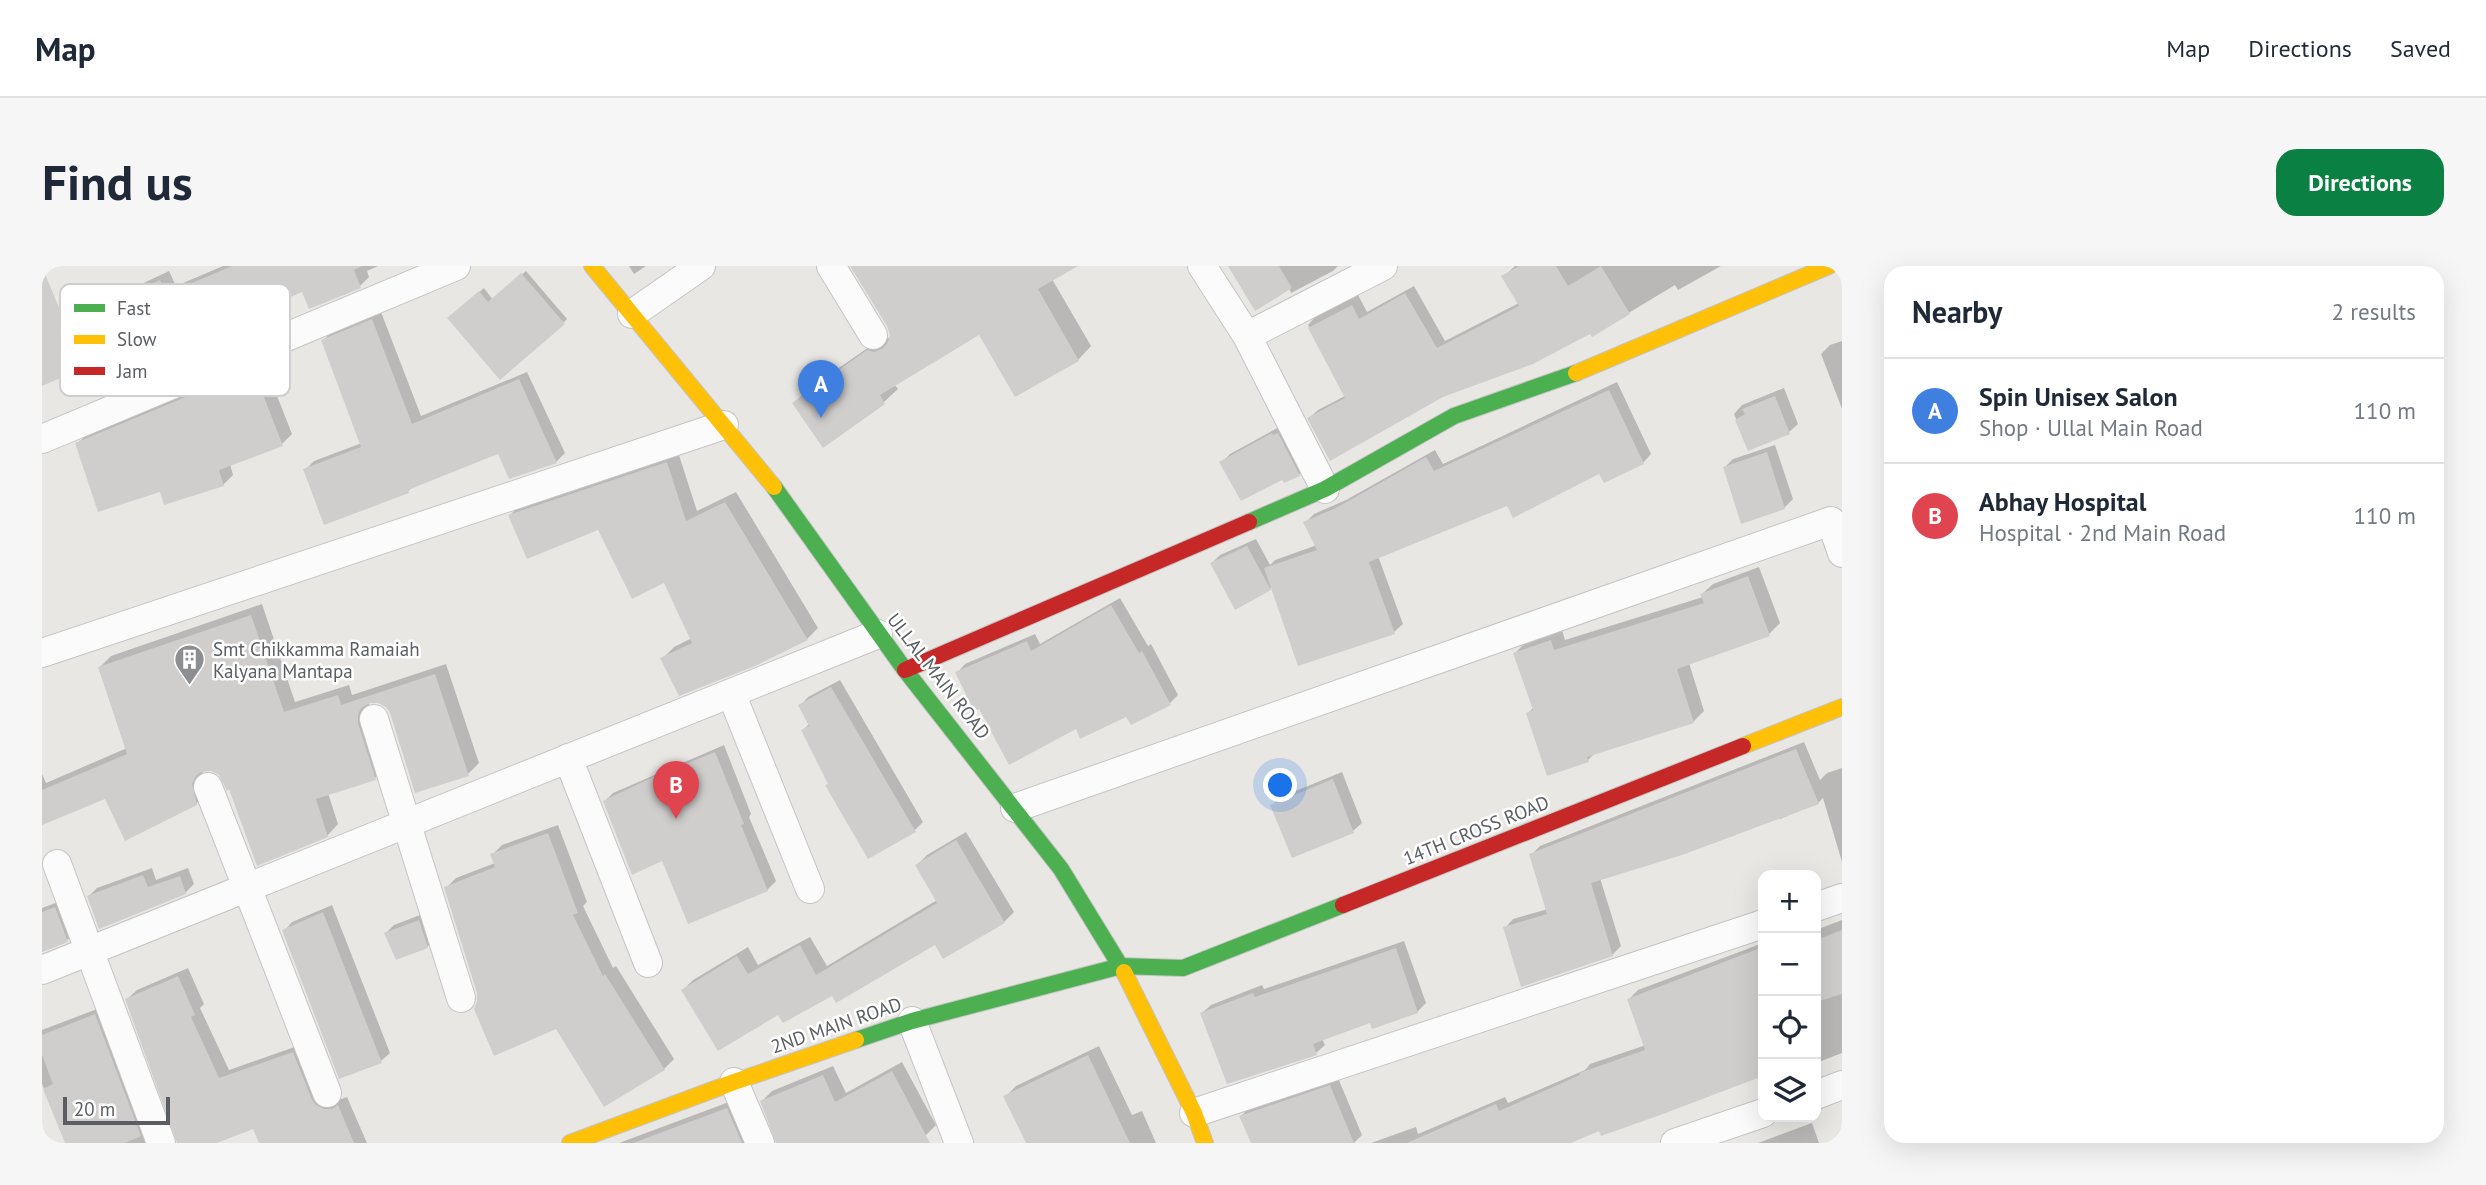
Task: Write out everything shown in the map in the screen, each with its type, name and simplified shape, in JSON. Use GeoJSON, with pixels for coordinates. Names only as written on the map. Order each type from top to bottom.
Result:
{"type":"FeatureCollection","features":[{"type":"Feature","properties":{"kind":"street"},"geometry":{"type":"LineString","coordinates":[[290,335],[456,266]]}},
{"type":"Feature","properties":{"kind":"street","name":"ULLAL MAIN ROAD"},"geometry":{"type":"LineString","coordinates":[[592,266],[785,500],[878,634],[1061,869],[1121,966],[1194,1112],[1205,1143]]}},
{"type":"Feature","properties":{"kind":"street"},"geometry":{"type":"LineString","coordinates":[[632,314],[701,266]]}},
{"type":"Feature","properties":{"kind":"street"},"geometry":{"type":"LineString","coordinates":[[831,266],[873,335]]}},
{"type":"Feature","properties":{"kind":"street"},"geometry":{"type":"LineString","coordinates":[[1202,266],[1247,336],[1325,489]]}},
{"type":"Feature","properties":{"kind":"street"},"geometry":{"type":"LineString","coordinates":[[1247,336],[1383,266]]}},
{"type":"Feature","properties":{"kind":"street"},"geometry":{"type":"LineString","coordinates":[[905,670],[1325,489],[1454,416],[1600,364],[1829,266]]}},
{"type":"Feature","properties":{"kind":"street"},"geometry":{"type":"LineString","coordinates":[[42,439],[145,396]]}},
{"type":"Feature","properties":{"kind":"street"},"geometry":{"type":"LineString","coordinates":[[42,653],[724,425]]}},
{"type":"Feature","properties":{"kind":"street"},"geometry":{"type":"LineString","coordinates":[[1015,808],[1831,521],[1842,553]]}},
{"type":"Feature","properties":{"kind":"street"},"geometry":{"type":"LineString","coordinates":[[42,970],[878,634]]}},
{"type":"Feature","properties":{"kind":"street"},"geometry":{"type":"LineString","coordinates":[[731,693],[810,889]]}},
{"type":"Feature","properties":{"kind":"street","name":"14TH CROSS ROAD"},"geometry":{"type":"LineString","coordinates":[[1121,966],[1183,968],[1842,707]]}},
{"type":"Feature","properties":{"kind":"street"},"geometry":{"type":"LineString","coordinates":[[374,719],[461,998]]}},
{"type":"Feature","properties":{"kind":"street"},"geometry":{"type":"LineString","coordinates":[[568,758],[648,963]]}},
{"type":"Feature","properties":{"kind":"street"},"geometry":{"type":"LineString","coordinates":[[208,788],[327,1093]]}},
{"type":"Feature","properties":{"kind":"street"},"geometry":{"type":"LineString","coordinates":[[57,864],[161,1143]]}},
{"type":"Feature","properties":{"kind":"street"},"geometry":{"type":"LineString","coordinates":[[1821,905],[1842,898]]}},
{"type":"Feature","properties":{"kind":"street"},"geometry":{"type":"LineString","coordinates":[[1194,1112],[1758,927]]}},
{"type":"Feature","properties":{"kind":"street","name":"2ND MAIN ROAD"},"geometry":{"type":"LineString","coordinates":[[581,1141],[734,1082],[912,1021],[1121,966]]}},
{"type":"Feature","properties":{"kind":"street"},"geometry":{"type":"LineString","coordinates":[[912,1021],[959,1143]]}},
{"type":"Feature","properties":{"kind":"street"},"geometry":{"type":"LineString","coordinates":[[734,1082],[760,1143]]}},
{"type":"Feature","properties":{"kind":"street"},"geometry":{"type":"LineString","coordinates":[[1821,1092],[1842,1086]]}},
{"type":"Feature","properties":{"kind":"street"},"geometry":{"type":"LineString","coordinates":[[1675,1143],[1758,1115]]}},
{"type":"Feature","properties":{"kind":"building"},"geometry":{"type":"Polygon","coordinates":[[[232,266],[362,266],[354,270],[361,288],[309,309],[302,292],[290,297],[290,284],[190,284],[232,266]]]}},
{"type":"Feature","properties":{"kind":"building"},"geometry":{"type":"Polygon","coordinates":[[[850,266],[1078,266],[1038,289],[1079,361],[1015,397],[979,335],[880,395],[885,404],[823,448],[792,403],[867,350],[874,352],[882,349],[890,335],[850,266]]]}},
{"type":"Feature","properties":{"kind":"building"},"geometry":{"type":"Polygon","coordinates":[[[1228,266],[1279,266],[1292,288],[1255,311],[1228,266]]]}},
{"type":"Feature","properties":{"kind":"building"},"geometry":{"type":"Polygon","coordinates":[[[1519,266],[1556,266],[1568,286],[1601,266],[1630,314],[1592,337],[1590,334],[1533,364],[1443,397],[1330,461],[1307,418],[1345,398],[1308,328],[1352,305],[1359,319],[1405,293],[1437,348],[1519,306],[1501,276],[1519,266]]]}},
{"type":"Feature","properties":{"kind":"building"},"geometry":{"type":"Polygon","coordinates":[[[42,267],[60,310],[60,378],[42,386],[42,267]]]}},
{"type":"Feature","properties":{"kind":"building"},"geometry":{"type":"Polygon","coordinates":[[[521,273],[565,324],[500,380],[447,318],[479,291],[488,302],[521,273]]]}},
{"type":"Feature","properties":{"kind":"building"},"geometry":{"type":"Polygon","coordinates":[[[372,319],[412,424],[519,379],[557,463],[509,479],[498,454],[408,490],[409,493],[324,525],[303,469],[361,447],[321,340],[372,319]]]}},
{"type":"Feature","properties":{"kind":"building"},"geometry":{"type":"Polygon","coordinates":[[[1609,390],[1644,464],[1604,483],[1599,474],[1513,518],[1507,506],[1369,562],[1395,634],[1298,666],[1264,568],[1317,550],[1303,522],[1336,508],[1426,457],[1434,471],[1609,390]]]}},
{"type":"Feature","properties":{"kind":"building"},"geometry":{"type":"Polygon","coordinates":[[[188,396],[264,396],[283,446],[219,470],[224,486],[164,505],[160,492],[98,512],[75,443],[188,396]]]}},
{"type":"Feature","properties":{"kind":"building"},"geometry":{"type":"Polygon","coordinates":[[[1775,396],[1790,434],[1748,451],[1735,420],[1745,414],[1742,409],[1775,396]]]}},
{"type":"Feature","properties":{"kind":"building"},"geometry":{"type":"Polygon","coordinates":[[[1272,433],[1278,433],[1300,476],[1284,483],[1282,480],[1241,501],[1219,462],[1272,433]]]}},
{"type":"Feature","properties":{"kind":"building"},"geometry":{"type":"Polygon","coordinates":[[[1767,452],[1785,509],[1741,524],[1723,467],[1767,452]]]}},
{"type":"Feature","properties":{"kind":"building"},"geometry":{"type":"Polygon","coordinates":[[[667,462],[686,521],[725,502],[808,640],[755,666],[679,696],[660,658],[692,643],[664,583],[632,599],[598,530],[527,559],[508,515],[667,462]]]}},
{"type":"Feature","properties":{"kind":"building"},"geometry":{"type":"Polygon","coordinates":[[[1247,546],[1271,590],[1235,610],[1210,563],[1247,546]]]}},
{"type":"Feature","properties":{"kind":"building"},"geometry":{"type":"Polygon","coordinates":[[[1748,576],[1770,636],[1677,669],[1694,723],[1587,757],[1589,762],[1547,776],[1526,713],[1533,710],[1513,653],[1551,640],[1554,650],[1704,603],[1700,594],[1748,576]]]}},
{"type":"Feature","properties":{"kind":"building"},"geometry":{"type":"Polygon","coordinates":[[[1111,605],[1139,653],[1142,651],[1171,705],[1131,725],[1126,717],[1080,739],[1076,729],[1009,765],[979,709],[974,711],[955,672],[1027,641],[1031,651],[1111,605]]]}},
{"type":"Feature","properties":{"kind":"building"},"geometry":{"type":"Polygon","coordinates":[[[251,615],[284,712],[338,695],[341,705],[435,674],[469,776],[415,793],[390,713],[378,703],[370,703],[361,708],[358,723],[376,780],[316,799],[328,837],[257,866],[229,789],[227,791],[219,775],[211,771],[201,772],[192,784],[197,805],[125,841],[105,799],[42,825],[42,790],[127,754],[98,667],[251,615]]]}},
{"type":"Feature","properties":{"kind":"building"},"geometry":{"type":"Polygon","coordinates":[[[831,687],[916,832],[868,859],[825,785],[828,784],[801,730],[809,726],[798,705],[831,687]]]}},
{"type":"Feature","properties":{"kind":"building"},"geometry":{"type":"Polygon","coordinates":[[[1796,749],[1819,804],[1682,855],[1591,883],[1613,956],[1521,987],[1503,927],[1547,914],[1529,854],[1796,749]]]}},
{"type":"Feature","properties":{"kind":"building"},"geometry":{"type":"Polygon","coordinates":[[[715,752],[768,891],[688,924],[662,861],[632,875],[603,801],[715,752]]]}},
{"type":"Feature","properties":{"kind":"building"},"geometry":{"type":"Polygon","coordinates":[[[1333,779],[1354,833],[1292,858],[1270,805],[1333,779]]]}},
{"type":"Feature","properties":{"kind":"building"},"geometry":{"type":"Polygon","coordinates":[[[548,833],[578,913],[573,915],[603,976],[605,974],[665,1070],[604,1107],[556,1029],[494,1056],[474,1009],[477,993],[444,887],[495,867],[490,854],[548,833]]]}},
{"type":"Feature","properties":{"kind":"building"},"geometry":{"type":"Polygon","coordinates":[[[956,840],[1005,923],[943,959],[935,945],[836,1003],[832,996],[783,1023],[778,1015],[718,1051],[681,990],[737,956],[748,974],[800,945],[816,975],[937,903],[915,865],[956,840]]]}},
{"type":"Feature","properties":{"kind":"building"},"geometry":{"type":"Polygon","coordinates":[[[143,875],[148,887],[180,876],[186,894],[99,929],[87,896],[143,875]]]}},
{"type":"Feature","properties":{"kind":"building"},"geometry":{"type":"Polygon","coordinates":[[[55,907],[68,942],[42,952],[42,912],[55,907]]]}},
{"type":"Feature","properties":{"kind":"building"},"geometry":{"type":"Polygon","coordinates":[[[323,912],[382,1063],[339,1079],[282,930],[323,912]]]}},
{"type":"Feature","properties":{"kind":"building"},"geometry":{"type":"Polygon","coordinates":[[[419,920],[428,948],[396,960],[384,933],[419,920]]]}},
{"type":"Feature","properties":{"kind":"building"},"geometry":{"type":"Polygon","coordinates":[[[1842,930],[1842,994],[1821,1000],[1821,996],[1821,938],[1842,930]]]}},
{"type":"Feature","properties":{"kind":"building"},"geometry":{"type":"Polygon","coordinates":[[[1396,948],[1418,1013],[1372,1029],[1370,1023],[1313,1044],[1317,1055],[1227,1084],[1200,1013],[1253,993],[1255,997],[1396,948]]]}},
{"type":"Feature","properties":{"kind":"building"},"geometry":{"type":"Polygon","coordinates":[[[1758,949],[1758,1078],[1601,1136],[1599,1131],[1571,1143],[1407,1143],[1496,1104],[1499,1111],[1580,1075],[1579,1073],[1645,1050],[1627,999],[1758,949]]]}},
{"type":"Feature","properties":{"kind":"building"},"geometry":{"type":"Polygon","coordinates":[[[178,976],[195,1015],[191,1017],[219,1078],[293,1052],[312,1100],[324,1109],[332,1109],[338,1105],[354,1143],[259,1143],[253,1129],[217,1143],[177,1143],[125,999],[178,976]]]}},
{"type":"Feature","properties":{"kind":"building"},"geometry":{"type":"Polygon","coordinates":[[[95,1014],[141,1136],[125,1143],[65,1143],[43,1089],[53,1084],[42,1055],[42,1035],[95,1014]]]}},
{"type":"Feature","properties":{"kind":"building"},"geometry":{"type":"Polygon","coordinates":[[[1088,1055],[1130,1143],[1026,1143],[1003,1096],[1088,1055]]]}},
{"type":"Feature","properties":{"kind":"building"},"geometry":{"type":"Polygon","coordinates":[[[892,1071],[930,1143],[776,1143],[760,1101],[823,1075],[835,1102],[892,1071]]]}},
{"type":"Feature","properties":{"kind":"building"},"geometry":{"type":"Polygon","coordinates":[[[1330,1085],[1354,1143],[1251,1143],[1239,1116],[1330,1085]]]}},
{"type":"Feature","properties":{"kind":"building"},"geometry":{"type":"Polygon","coordinates":[[[727,1108],[742,1143],[633,1143],[727,1108]]]}},
{"type":"Feature","properties":{"kind":"traffic: fast"},"geometry":{"type":"LineString","coordinates":[[1249,522],[1325,489],[1454,416],[1576,373]]}},
{"type":"Feature","properties":{"kind":"traffic: fast"},"geometry":{"type":"LineString","coordinates":[[774,487],[905,670],[1061,869],[1124,972]]}},
{"type":"Feature","properties":{"kind":"traffic: fast"},"geometry":{"type":"LineString","coordinates":[[856,1040],[912,1021],[1121,966],[1183,968],[1343,905]]}},
{"type":"Feature","properties":{"kind":"traffic: slow"},"geometry":{"type":"LineString","coordinates":[[592,266],[774,487]]}},
{"type":"Feature","properties":{"kind":"traffic: slow"},"geometry":{"type":"LineString","coordinates":[[1576,373],[1829,266]]}},
{"type":"Feature","properties":{"kind":"traffic: slow"},"geometry":{"type":"LineString","coordinates":[[1743,746],[1842,707]]}},
{"type":"Feature","properties":{"kind":"traffic: slow"},"geometry":{"type":"LineString","coordinates":[[1124,972],[1194,1113],[1205,1143]]}},
{"type":"Feature","properties":{"kind":"traffic: slow"},"geometry":{"type":"LineString","coordinates":[[570,1143],[856,1040]]}},
{"type":"Feature","properties":{"kind":"traffic: jam"},"geometry":{"type":"LineString","coordinates":[[905,670],[1249,522]]}},
{"type":"Feature","properties":{"kind":"traffic: jam"},"geometry":{"type":"LineString","coordinates":[[1343,905],[1743,746]]}},
{"type":"Feature","properties":{"kind":"place","name":"Spin Unisex Salon"},"geometry":{"type":"Point","coordinates":[821,418]}},
{"type":"Feature","properties":{"kind":"place","name":"Smt Chikkamma Ramaiah Kalyana Mantapa"},"geometry":{"type":"Point","coordinates":[190,687]}},
{"type":"Feature","properties":{"kind":"place","name":"Abhay Hospital"},"geometry":{"type":"Point","coordinates":[676,819]}}]}
